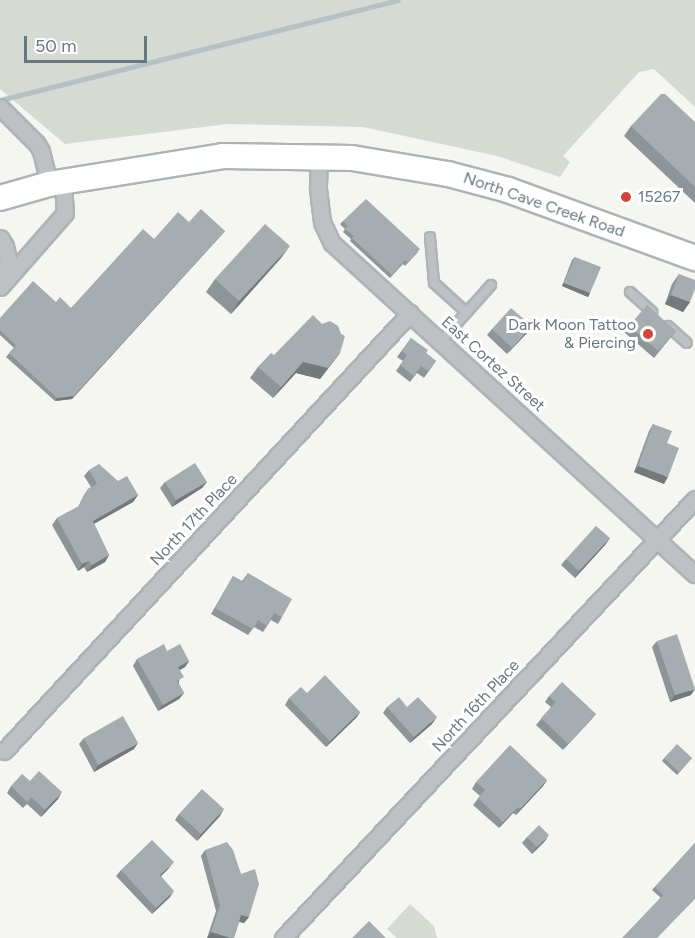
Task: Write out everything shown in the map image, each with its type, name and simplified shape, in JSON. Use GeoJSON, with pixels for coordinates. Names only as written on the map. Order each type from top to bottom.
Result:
{"type":"FeatureCollection","features":[{"type":"Feature","properties":{"kind":"main road","name":"North Cave Creek Road"},"geometry":{"type":"LineString","coordinates":[[0,198],[56,183],[222,156],[319,156],[397,165],[464,178],[508,190],[695,258]]}},
{"type":"Feature","properties":{"kind":"street"},"geometry":{"type":"LineString","coordinates":[[0,107],[37,144],[56,183],[66,213],[2,285]]}},
{"type":"Feature","properties":{"kind":"street","name":"East Cortez Street"},"geometry":{"type":"LineString","coordinates":[[319,156],[318,189],[322,222],[332,243],[695,574]]}},
{"type":"Feature","properties":{"kind":"street"},"geometry":{"type":"LineString","coordinates":[[0,238],[6,246],[8,258],[2,285]]}},
{"type":"Feature","properties":{"kind":"street","name":"North 17th Place"},"geometry":{"type":"LineString","coordinates":[[4,751],[410,313]]}},
{"type":"Feature","properties":{"kind":"street","name":"North 16th Place"},"geometry":{"type":"LineString","coordinates":[[284,938],[695,500]]}},
{"type":"Feature","properties":{"kind":"lane"},"geometry":{"type":"LineString","coordinates":[[430,237],[434,283],[466,312]]}},
{"type":"Feature","properties":{"kind":"lane"},"geometry":{"type":"LineString","coordinates":[[441,341],[491,285]]}},
{"type":"Feature","properties":{"kind":"lane"},"geometry":{"type":"LineString","coordinates":[[630,292],[687,342]]}},
{"type":"Feature","properties":{"kind":"shaded area"},"geometry":{"type":"Polygon","coordinates":[[[0,0],[695,0],[695,107],[654,69],[639,72],[563,156],[570,162],[560,177],[497,156],[363,127],[228,124],[65,144],[0,89],[0,0]]]}},
{"type":"Feature","properties":{"kind":"shaded area"},"geometry":{"type":"Polygon","coordinates":[[[410,904],[434,926],[437,938],[397,938],[387,929],[410,904]]]}},
{"type":"Feature","properties":{"kind":"building"},"geometry":{"type":"Polygon","coordinates":[[[661,94],[665,94],[695,122],[695,187],[631,126],[661,94]]]}},
{"type":"Feature","properties":{"kind":"building"},"geometry":{"type":"Polygon","coordinates":[[[366,199],[420,249],[408,263],[405,260],[392,275],[345,229],[348,226],[343,221],[366,199]]]}},
{"type":"Feature","properties":{"kind":"building"},"geometry":{"type":"Polygon","coordinates":[[[201,209],[225,231],[74,396],[57,398],[9,353],[16,345],[0,330],[0,318],[33,281],[56,302],[60,297],[71,308],[143,229],[154,239],[178,212],[189,222],[201,209]]]}},
{"type":"Feature","properties":{"kind":"building"},"geometry":{"type":"Polygon","coordinates":[[[265,224],[290,246],[239,301],[215,279],[265,224]]]}},
{"type":"Feature","properties":{"kind":"building"},"geometry":{"type":"Polygon","coordinates":[[[575,257],[601,267],[590,293],[564,283],[575,257]]]}},
{"type":"Feature","properties":{"kind":"building"},"geometry":{"type":"Polygon","coordinates":[[[679,274],[695,280],[695,289],[690,302],[671,295],[679,274]]]}},
{"type":"Feature","properties":{"kind":"building","name":"Dark Moon Tattoo & Piercing"},"geometry":{"type":"Polygon","coordinates":[[[647,305],[676,331],[658,351],[629,326],[647,305]]]}},
{"type":"Feature","properties":{"kind":"building"},"geometry":{"type":"Polygon","coordinates":[[[511,308],[532,326],[512,348],[492,329],[511,308]]]}},
{"type":"Feature","properties":{"kind":"building"},"geometry":{"type":"Polygon","coordinates":[[[313,315],[322,324],[330,321],[338,326],[341,334],[345,336],[340,353],[328,368],[303,362],[281,387],[258,367],[271,353],[274,355],[313,315]]]}},
{"type":"Feature","properties":{"kind":"building"},"geometry":{"type":"Polygon","coordinates":[[[411,338],[428,350],[426,353],[436,361],[428,371],[421,366],[414,376],[400,365],[407,355],[402,351],[411,338]]]}},
{"type":"Feature","properties":{"kind":"building"},"geometry":{"type":"Polygon","coordinates":[[[653,424],[672,431],[667,443],[679,448],[668,477],[638,466],[653,424]]]}},
{"type":"Feature","properties":{"kind":"building"},"geometry":{"type":"Polygon","coordinates":[[[195,463],[207,482],[176,500],[165,482],[195,463]]]}},
{"type":"Feature","properties":{"kind":"building"},"geometry":{"type":"Polygon","coordinates":[[[99,464],[118,481],[127,476],[138,495],[93,521],[109,555],[92,565],[89,561],[82,564],[57,518],[79,506],[88,489],[97,484],[89,470],[99,464]]]}},
{"type":"Feature","properties":{"kind":"building"},"geometry":{"type":"Polygon","coordinates":[[[596,526],[610,538],[579,571],[566,559],[596,526]]]}},
{"type":"Feature","properties":{"kind":"building"},"geometry":{"type":"Polygon","coordinates":[[[248,573],[292,599],[282,617],[274,613],[267,626],[258,620],[253,629],[215,608],[233,576],[243,582],[248,573]]]}},
{"type":"Feature","properties":{"kind":"building"},"geometry":{"type":"Polygon","coordinates":[[[677,634],[695,689],[675,695],[657,641],[677,634]]]}},
{"type":"Feature","properties":{"kind":"building"},"geometry":{"type":"Polygon","coordinates":[[[164,644],[167,651],[180,644],[189,661],[178,667],[184,677],[177,681],[184,693],[163,705],[137,659],[164,644]]]}},
{"type":"Feature","properties":{"kind":"building"},"geometry":{"type":"Polygon","coordinates":[[[325,675],[360,712],[330,741],[289,698],[301,687],[307,693],[325,675]]]}},
{"type":"Feature","properties":{"kind":"building"},"geometry":{"type":"Polygon","coordinates":[[[562,682],[596,714],[568,744],[541,718],[556,702],[549,696],[562,682]]]}},
{"type":"Feature","properties":{"kind":"building"},"geometry":{"type":"Polygon","coordinates":[[[399,697],[407,707],[418,697],[437,717],[414,737],[387,707],[399,697]]]}},
{"type":"Feature","properties":{"kind":"building"},"geometry":{"type":"Polygon","coordinates":[[[123,716],[138,743],[98,765],[84,738],[123,716]]]}},
{"type":"Feature","properties":{"kind":"building"},"geometry":{"type":"Polygon","coordinates":[[[677,744],[692,758],[679,772],[664,758],[677,744]]]}},
{"type":"Feature","properties":{"kind":"building"},"geometry":{"type":"Polygon","coordinates":[[[510,745],[547,780],[520,809],[518,807],[503,822],[478,798],[485,790],[476,782],[510,745]]]}},
{"type":"Feature","properties":{"kind":"building"},"geometry":{"type":"Polygon","coordinates":[[[39,771],[62,792],[45,810],[31,797],[27,802],[11,786],[22,774],[30,781],[39,771]]]}},
{"type":"Feature","properties":{"kind":"building"},"geometry":{"type":"Polygon","coordinates":[[[202,789],[224,809],[201,834],[179,814],[202,789]]]}},
{"type":"Feature","properties":{"kind":"building"},"geometry":{"type":"Polygon","coordinates":[[[539,825],[549,835],[537,847],[527,837],[539,825]]]}},
{"type":"Feature","properties":{"kind":"building"},"geometry":{"type":"Polygon","coordinates":[[[152,840],[174,862],[160,875],[174,891],[156,908],[121,870],[152,840]]]}},
{"type":"Feature","properties":{"kind":"building"},"geometry":{"type":"Polygon","coordinates":[[[227,842],[233,850],[241,874],[255,869],[259,884],[249,917],[241,915],[234,938],[211,932],[220,905],[205,850],[227,842]]]}},
{"type":"Feature","properties":{"kind":"building"},"geometry":{"type":"Polygon","coordinates":[[[695,843],[695,899],[657,938],[622,938],[663,895],[655,887],[695,843]]]}},
{"type":"Feature","properties":{"kind":"building"},"geometry":{"type":"Polygon","coordinates":[[[369,921],[386,938],[352,938],[369,921]]]}},
{"type":"Feature","properties":{"kind":"waterway"},"geometry":{"type":"LineString","coordinates":[[0,100],[398,0]]}},
{"type":"Feature","properties":{"kind":"place","name":"15267"},"geometry":{"type":"Point","coordinates":[626,197]}},
{"type":"Feature","properties":{"kind":"place","name":"Dark Moon Tattoo & Piercing"},"geometry":{"type":"Point","coordinates":[648,334]}}]}
